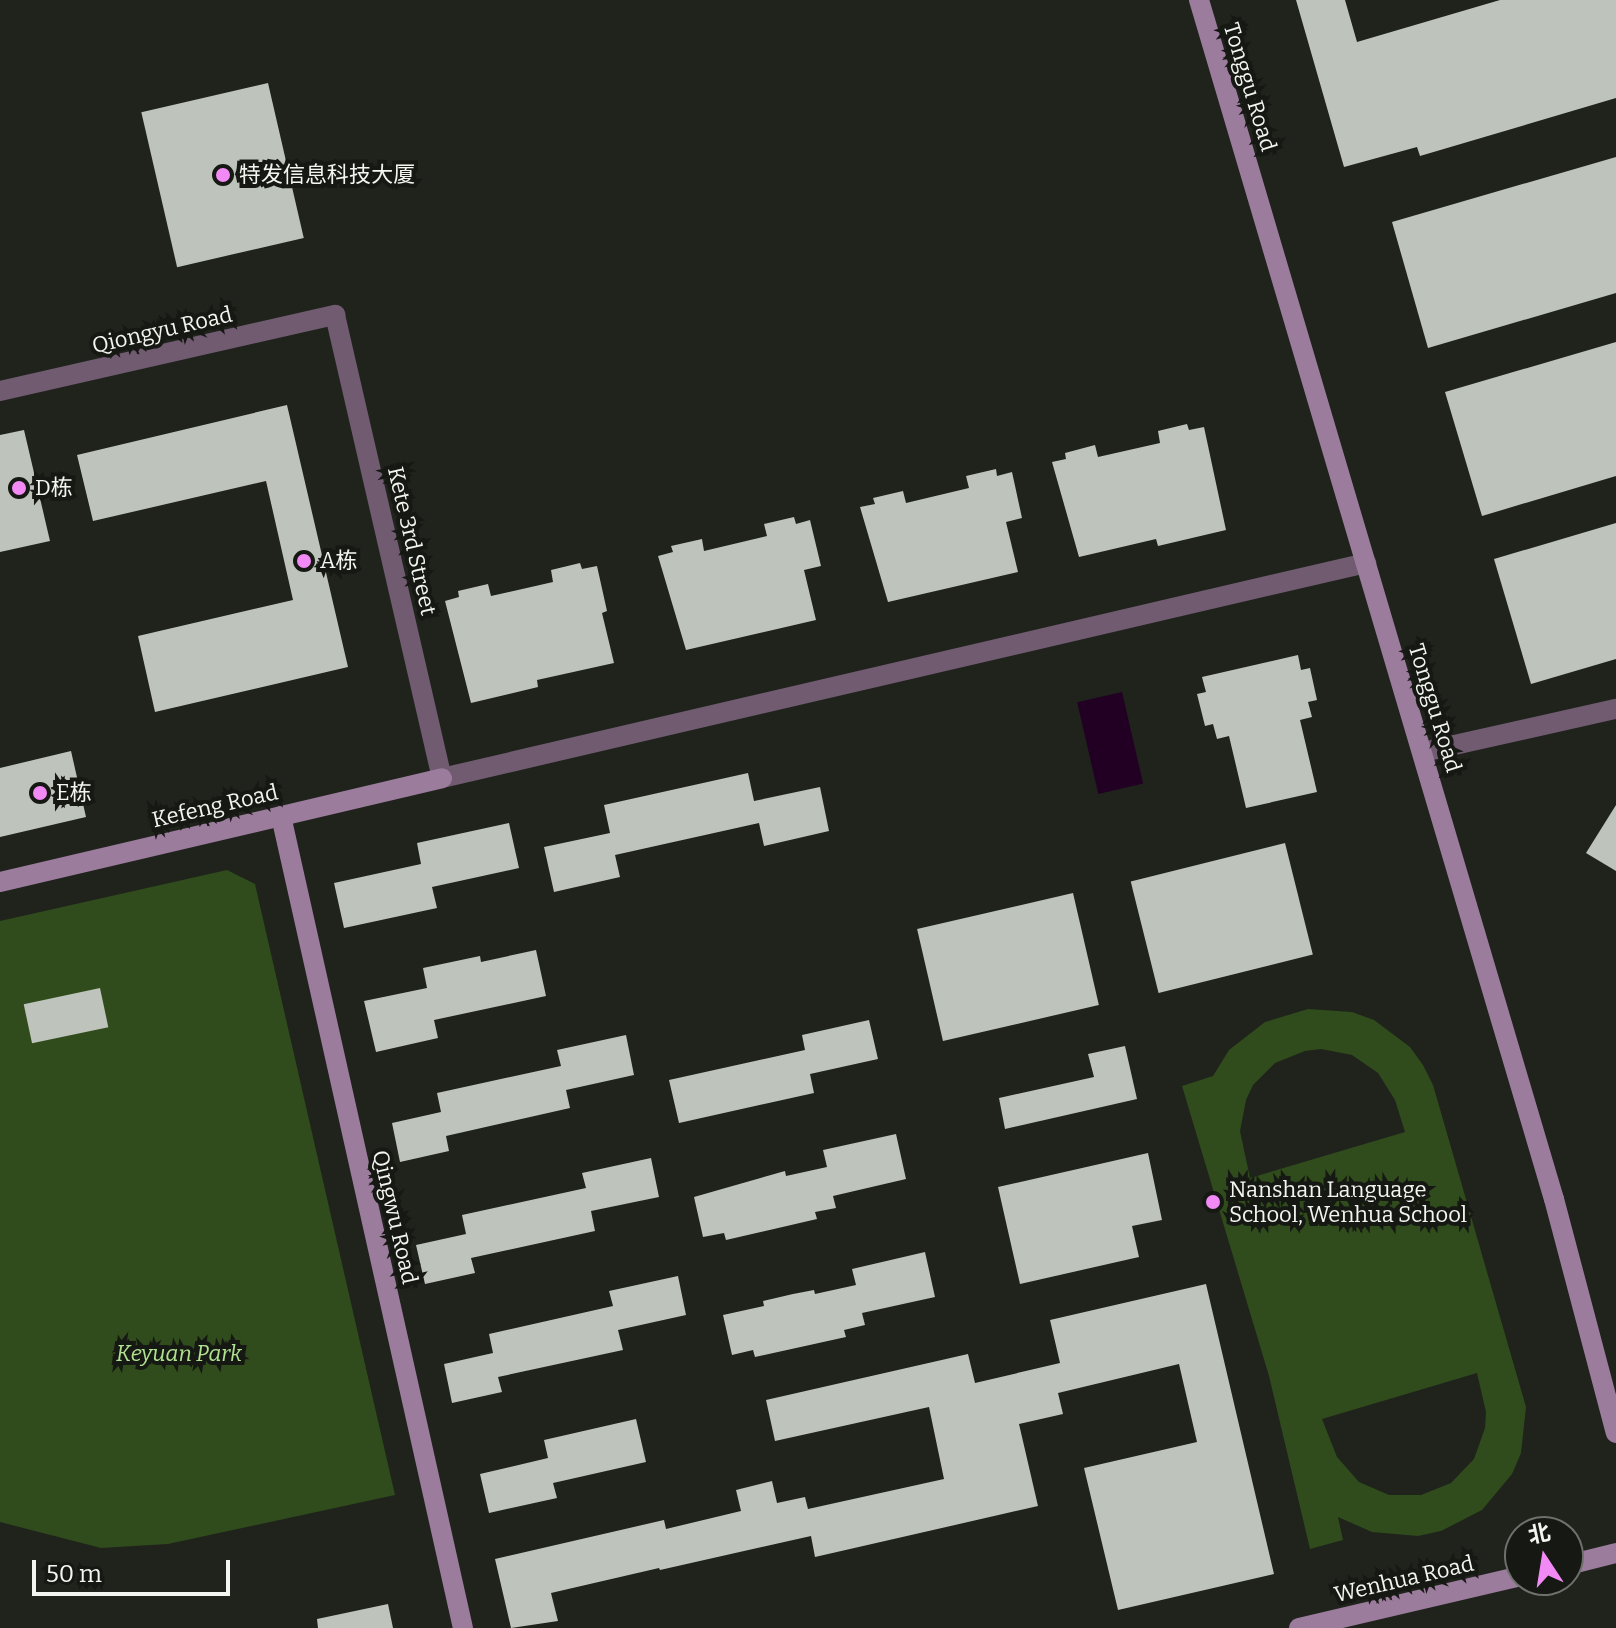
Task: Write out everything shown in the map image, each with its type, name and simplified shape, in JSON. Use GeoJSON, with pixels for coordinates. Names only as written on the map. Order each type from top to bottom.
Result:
{"type":"FeatureCollection","features":[{"type":"Feature","properties":{"kind":"street","name":"Tonggu Road"},"geometry":{"type":"LineString","coordinates":[[1199,0],[1554,1199],[1616,1433]]}},
{"type":"Feature","properties":{"kind":"street","name":"Qiongyu Road"},"geometry":{"type":"LineString","coordinates":[[0,391],[335,315]]}},
{"type":"Feature","properties":{"kind":"street","name":"Kete 3rd Street"},"geometry":{"type":"LineString","coordinates":[[335,315],[442,778]]}},
{"type":"Feature","properties":{"kind":"street"},"geometry":{"type":"LineString","coordinates":[[442,778],[1366,563]]}},
{"type":"Feature","properties":{"kind":"street"},"geometry":{"type":"LineString","coordinates":[[1423,752],[1616,709]]}},
{"type":"Feature","properties":{"kind":"street","name":"Kefeng Road"},"geometry":{"type":"LineString","coordinates":[[0,882],[442,778]]}},
{"type":"Feature","properties":{"kind":"street","name":"Qingwu Road"},"geometry":{"type":"LineString","coordinates":[[281,816],[463,1628]]}},
{"type":"Feature","properties":{"kind":"street"},"geometry":{"type":"LineString","coordinates":[[1584,1561],[1616,1553]]}},
{"type":"Feature","properties":{"kind":"street","name":"Wenhua Road"},"geometry":{"type":"LineString","coordinates":[[1299,1628],[1504,1580]]}},
{"type":"Feature","properties":{"kind":"green space","name":"Keyuan Park"},"geometry":{"type":"Polygon","coordinates":[[[227,870],[255,884],[395,1495],[168,1544],[101,1548],[0,1522],[0,921],[227,870]]]}},
{"type":"Feature","properties":{"kind":"green space"},"geometry":{"type":"Polygon","coordinates":[[[1308,1009],[1352,1012],[1374,1020],[1410,1047],[1433,1085],[1526,1407],[1521,1453],[1512,1474],[1482,1510],[1441,1531],[1418,1536],[1372,1532],[1338,1517],[1343,1540],[1310,1549],[1269,1376],[1182,1086],[1213,1076],[1229,1050],[1265,1022],[1308,1009]],[[1321,1049],[1305,1051],[1275,1063],[1253,1085],[1246,1100],[1240,1131],[1250,1178],[1405,1132],[1395,1100],[1378,1073],[1352,1055],[1321,1049]],[[1477,1373],[1322,1419],[1337,1457],[1359,1482],[1389,1495],[1421,1495],[1451,1483],[1474,1459],[1485,1428],[1486,1412],[1477,1373]]]}},
{"type":"Feature","properties":{"kind":"shaded area"},"geometry":{"type":"Polygon","coordinates":[[[1122,692],[1143,784],[1098,794],[1077,702],[1122,692]]]}},
{"type":"Feature","properties":{"kind":"building"},"geometry":{"type":"Polygon","coordinates":[[[1296,0],[1345,0],[1357,42],[1500,0],[1616,0],[1616,98],[1420,156],[1417,147],[1344,167],[1296,0]]]}},
{"type":"Feature","properties":{"kind":"building","name":"特发信息科技大厦"},"geometry":{"type":"Polygon","coordinates":[[[268,83],[304,238],[177,267],[141,112],[268,83]]]}},
{"type":"Feature","properties":{"kind":"building"},"geometry":{"type":"Polygon","coordinates":[[[1616,157],[1616,293],[1428,348],[1392,222],[1616,157]]]}},
{"type":"Feature","properties":{"kind":"building"},"geometry":{"type":"Polygon","coordinates":[[[1616,342],[1616,476],[1482,516],[1445,392],[1616,342]]]}},
{"type":"Feature","properties":{"kind":"building","name":"A栋"},"geometry":{"type":"Polygon","coordinates":[[[287,405],[348,667],[155,712],[138,636],[293,600],[266,481],[93,521],[77,455],[287,405]]]}},
{"type":"Feature","properties":{"kind":"building"},"geometry":{"type":"Polygon","coordinates":[[[1187,424],[1189,430],[1204,427],[1226,530],[1158,546],[1156,539],[1079,557],[1052,462],[1066,459],[1065,453],[1095,445],[1098,457],[1160,443],[1158,431],[1187,424]]]}},
{"type":"Feature","properties":{"kind":"building","name":"D栋"},"geometry":{"type":"Polygon","coordinates":[[[24,430],[50,541],[0,552],[0,435],[24,430]]]}},
{"type":"Feature","properties":{"kind":"building"},"geometry":{"type":"Polygon","coordinates":[[[996,469],[997,476],[1012,472],[1022,518],[1006,522],[1018,572],[888,602],[860,507],[875,504],[873,498],[903,491],[906,503],[969,488],[966,476],[996,469]]]}},
{"type":"Feature","properties":{"kind":"building"},"geometry":{"type":"Polygon","coordinates":[[[794,517],[796,524],[810,520],[821,566],[804,570],[816,620],[686,650],[658,556],[673,552],[671,546],[702,539],[704,551],[767,536],[764,524],[794,517]]]}},
{"type":"Feature","properties":{"kind":"building"},"geometry":{"type":"Polygon","coordinates":[[[1616,523],[1616,659],[1531,684],[1494,559],[1616,523]]]}},
{"type":"Feature","properties":{"kind":"building"},"geometry":{"type":"Polygon","coordinates":[[[580,563],[582,569],[597,566],[607,611],[602,613],[614,663],[537,680],[538,687],[471,703],[445,601],[459,597],[458,591],[488,584],[491,596],[553,582],[551,570],[580,563]]]}},
{"type":"Feature","properties":{"kind":"building"},"geometry":{"type":"Polygon","coordinates":[[[1298,655],[1301,670],[1310,668],[1317,700],[1308,702],[1312,717],[1300,720],[1317,792],[1246,808],[1229,736],[1217,739],[1213,724],[1205,726],[1197,694],[1206,692],[1202,677],[1298,655]]]}},
{"type":"Feature","properties":{"kind":"building","name":"E栋"},"geometry":{"type":"Polygon","coordinates":[[[71,751],[86,817],[0,837],[0,768],[71,751]]]}},
{"type":"Feature","properties":{"kind":"building"},"geometry":{"type":"Polygon","coordinates":[[[748,773],[754,801],[820,787],[829,831],[764,846],[759,823],[615,855],[620,877],[554,892],[544,847],[610,833],[604,805],[748,773]]]}},
{"type":"Feature","properties":{"kind":"building"},"geometry":{"type":"Polygon","coordinates":[[[1616,805],[1616,871],[1586,853],[1616,805]]]}},
{"type":"Feature","properties":{"kind":"building"},"geometry":{"type":"Polygon","coordinates":[[[509,823],[519,868],[432,887],[437,908],[344,928],[334,883],[421,864],[417,843],[509,823]]]}},
{"type":"Feature","properties":{"kind":"building"},"geometry":{"type":"Polygon","coordinates":[[[1285,843],[1313,955],[1159,993],[1131,881],[1285,843]]]}},
{"type":"Feature","properties":{"kind":"building"},"geometry":{"type":"Polygon","coordinates":[[[1073,893],[1099,1005],[943,1041],[917,929],[1073,893]]]}},
{"type":"Feature","properties":{"kind":"building"},"geometry":{"type":"Polygon","coordinates":[[[536,950],[546,996],[434,1020],[438,1038],[376,1052],[364,1001],[427,988],[423,968],[480,956],[481,962],[536,950]]]}},
{"type":"Feature","properties":{"kind":"building"},"geometry":{"type":"Polygon","coordinates":[[[100,988],[108,1027],[32,1043],[24,1004],[100,988]]]}},
{"type":"Feature","properties":{"kind":"building"},"geometry":{"type":"Polygon","coordinates":[[[869,1020],[878,1059],[810,1074],[814,1093],[679,1123],[669,1080],[805,1050],[802,1035],[869,1020]]]}},
{"type":"Feature","properties":{"kind":"building"},"geometry":{"type":"Polygon","coordinates":[[[626,1035],[634,1075],[566,1090],[570,1108],[446,1136],[449,1151],[400,1162],[392,1123],[441,1112],[437,1093],[561,1066],[557,1050],[626,1035]]]}},
{"type":"Feature","properties":{"kind":"building"},"geometry":{"type":"Polygon","coordinates":[[[1125,1046],[1137,1099],[1005,1129],[999,1098],[1094,1077],[1088,1054],[1125,1046]]]}},
{"type":"Feature","properties":{"kind":"building"},"geometry":{"type":"Polygon","coordinates":[[[896,1134],[906,1179],[833,1196],[836,1208],[815,1212],[817,1219],[726,1240],[724,1233],[703,1237],[694,1197],[785,1171],[786,1176],[827,1167],[823,1150],[896,1134]]]}},
{"type":"Feature","properties":{"kind":"building"},"geometry":{"type":"Polygon","coordinates":[[[1148,1153],[1162,1220],[1132,1226],[1139,1257],[1020,1284],[998,1187],[1148,1153]]]}},
{"type":"Feature","properties":{"kind":"building"},"geometry":{"type":"Polygon","coordinates":[[[651,1158],[659,1197],[591,1211],[595,1231],[471,1258],[475,1273],[425,1284],[416,1245],[466,1234],[462,1215],[586,1188],[582,1173],[651,1158]]]}},
{"type":"Feature","properties":{"kind":"building"},"geometry":{"type":"Polygon","coordinates":[[[925,1252],[935,1297],[862,1313],[865,1325],[844,1330],[846,1337],[755,1357],[753,1350],[732,1355],[723,1315],[764,1306],[763,1301],[793,1294],[814,1290],[815,1294],[856,1285],[852,1269],[925,1252]]]}},
{"type":"Feature","properties":{"kind":"building"},"geometry":{"type":"Polygon","coordinates":[[[678,1276],[686,1315],[618,1330],[623,1350],[498,1377],[502,1392],[452,1403],[444,1364],[493,1353],[489,1334],[613,1306],[609,1291],[678,1276]]]}},
{"type":"Feature","properties":{"kind":"building"},"geometry":{"type":"Polygon","coordinates":[[[1206,1284],[1274,1574],[1118,1610],[1084,1468],[1197,1442],[1179,1364],[1058,1393],[1063,1414],[1019,1424],[1038,1506],[815,1557],[811,1536],[551,1593],[558,1621],[511,1628],[495,1559],[664,1520],[666,1529],[741,1511],[736,1490],[772,1481],[777,1503],[805,1497],[808,1509],[944,1479],[929,1407],[775,1441],[766,1400],[968,1354],[975,1383],[1060,1363],[1050,1320],[1206,1284]]]}},
{"type":"Feature","properties":{"kind":"building"},"geometry":{"type":"Polygon","coordinates":[[[636,1419],[646,1462],[553,1483],[557,1498],[489,1513],[480,1474],[548,1458],[544,1440],[636,1419]]]}},
{"type":"Feature","properties":{"kind":"building"},"geometry":{"type":"Polygon","coordinates":[[[388,1604],[393,1628],[318,1628],[317,1619],[388,1604]]]}},
{"type":"Feature","properties":{"kind":"place","name":"特发信息科技大厦"},"geometry":{"type":"Point","coordinates":[223,175]}},
{"type":"Feature","properties":{"kind":"place","name":"D栋"},"geometry":{"type":"Point","coordinates":[19,488]}},
{"type":"Feature","properties":{"kind":"place","name":"A栋"},"geometry":{"type":"Point","coordinates":[304,561]}},
{"type":"Feature","properties":{"kind":"place","name":"E栋"},"geometry":{"type":"Point","coordinates":[40,793]}},
{"type":"Feature","properties":{"kind":"place","name":"Nanshan Language School, Wenhua School"},"geometry":{"type":"Point","coordinates":[1213,1202]}}]}
